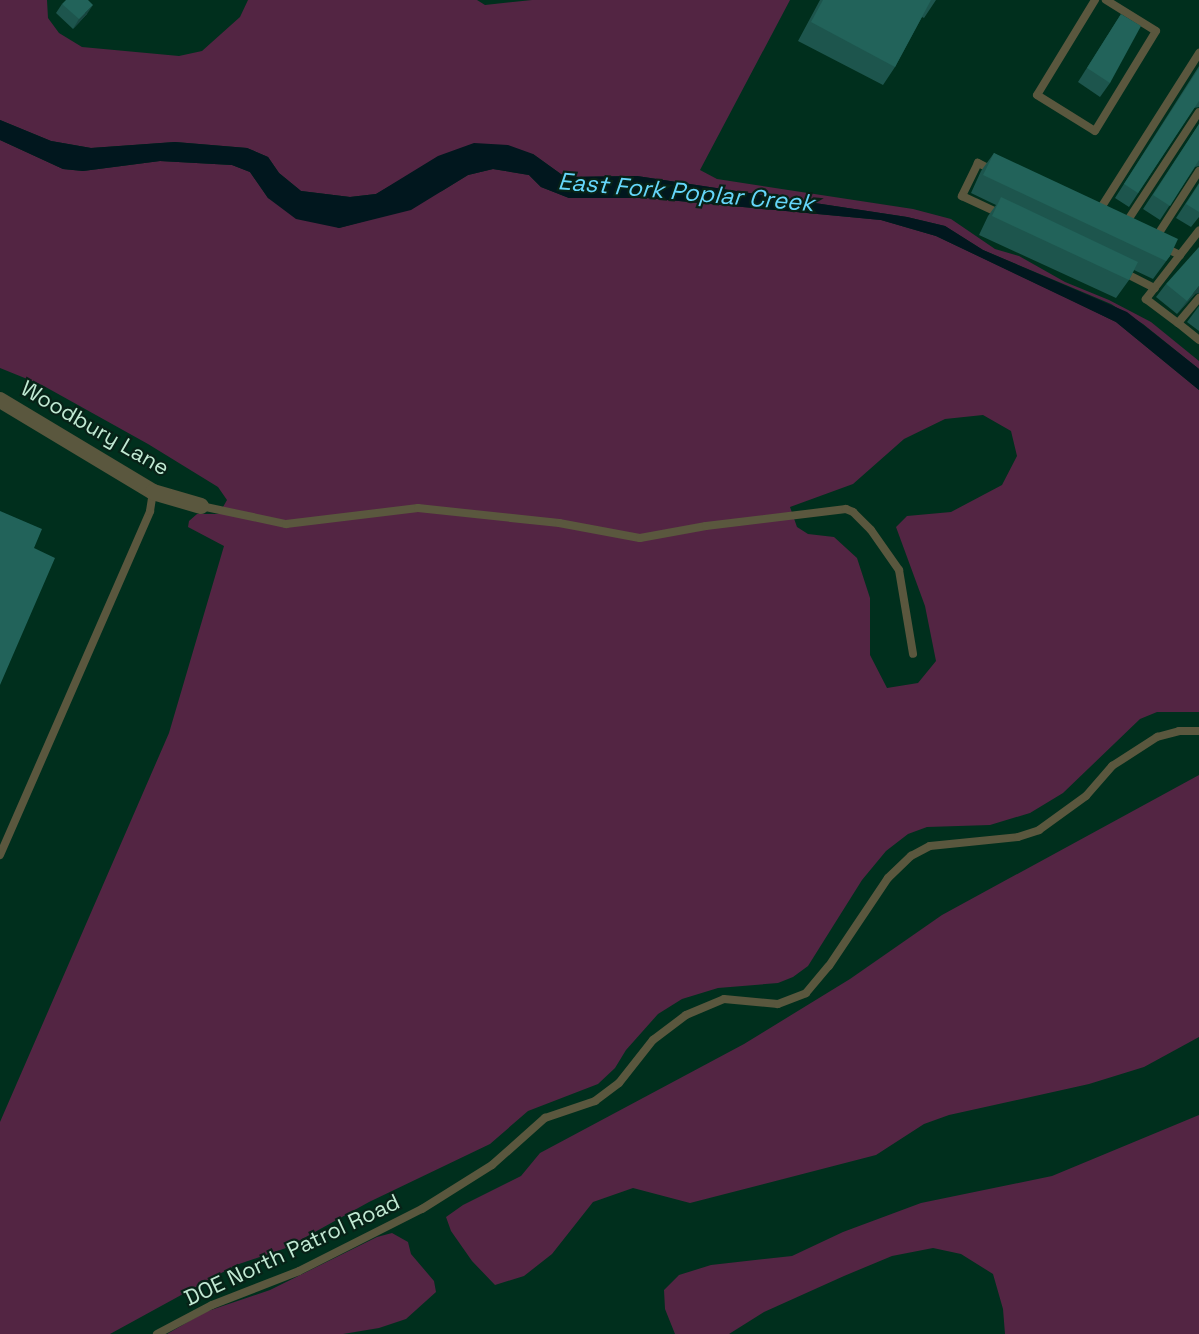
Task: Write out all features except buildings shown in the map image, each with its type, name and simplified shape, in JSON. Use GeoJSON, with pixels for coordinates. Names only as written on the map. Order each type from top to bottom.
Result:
{"type":"FeatureCollection","features":[{"type":"Feature","properties":{"kind":"street","name":"Woodbury Lane"},"geometry":{"type":"LineString","coordinates":[[0,400],[153,492],[201,506]]}},
{"type":"Feature","properties":{"kind":"lane"},"geometry":{"type":"LineString","coordinates":[[1095,0],[1037,95],[1095,131],[1156,31],[1106,0]]}},
{"type":"Feature","properties":{"kind":"lane"},"geometry":{"type":"LineString","coordinates":[[1095,217],[1199,53]]}},
{"type":"Feature","properties":{"kind":"lane"},"geometry":{"type":"LineString","coordinates":[[1122,229],[1199,112]]}},
{"type":"Feature","properties":{"kind":"lane"},"geometry":{"type":"LineString","coordinates":[[999,173],[978,164],[962,196],[1005,216]]}},
{"type":"Feature","properties":{"kind":"lane"},"geometry":{"type":"LineString","coordinates":[[1153,242],[1199,171]]}},
{"type":"Feature","properties":{"kind":"lane"},"geometry":{"type":"LineString","coordinates":[[1085,212],[1104,221]]}},
{"type":"Feature","properties":{"kind":"lane"},"geometry":{"type":"LineString","coordinates":[[1113,225],[1133,233]]}},
{"type":"Feature","properties":{"kind":"lane"},"geometry":{"type":"LineString","coordinates":[[1199,231],[1146,299],[1199,340]]}},
{"type":"Feature","properties":{"kind":"lane"},"geometry":{"type":"LineString","coordinates":[[1143,238],[1180,255]]}},
{"type":"Feature","properties":{"kind":"lane"},"geometry":{"type":"LineString","coordinates":[[1112,267],[1155,288]]}},
{"type":"Feature","properties":{"kind":"lane"},"geometry":{"type":"LineString","coordinates":[[1178,323],[1199,298]]}},
{"type":"Feature","properties":{"kind":"lane"},"geometry":{"type":"LineString","coordinates":[[0,855],[150,512],[153,492]]}},
{"type":"Feature","properties":{"kind":"lane"},"geometry":{"type":"LineString","coordinates":[[201,506],[286,525],[418,508],[559,523],[640,538],[706,526],[846,509],[853,512],[871,530],[899,570],[913,654]]}},
{"type":"Feature","properties":{"kind":"lane","name":"DOE North Patrol Road"},"geometry":{"type":"LineString","coordinates":[[157,1334],[212,1305],[298,1271],[422,1209],[492,1165],[544,1118],[595,1101],[619,1083],[653,1040],[686,1015],[724,999],[778,1004],[806,993],[828,966],[888,878],[911,856],[930,846],[1018,837],[1039,830],[1086,796],[1112,766],[1157,737],[1179,731],[1199,732]]}},
{"type":"Feature","properties":{"kind":"shaded area"},"geometry":{"type":"Polygon","coordinates":[[[0,0],[47,0],[48,18],[59,33],[82,47],[179,56],[202,51],[240,17],[248,0],[477,0],[485,5],[532,0],[790,0],[700,170],[717,179],[913,209],[951,219],[995,249],[1019,256],[1065,282],[1109,300],[1151,322],[1199,361],[1199,369],[1143,324],[1111,304],[983,250],[945,226],[907,217],[637,176],[565,177],[533,154],[404,178],[376,194],[350,197],[301,191],[279,173],[268,157],[247,148],[175,142],[91,148],[51,141],[0,120],[0,0]]]}},
{"type":"Feature","properties":{"kind":"shaded area"},"geometry":{"type":"Polygon","coordinates":[[[0,140],[63,169],[83,171],[160,161],[232,165],[250,172],[268,198],[339,228],[372,219],[442,191],[468,175],[493,169],[529,175],[541,187],[569,198],[647,198],[881,220],[936,236],[1116,322],[1199,390],[1199,712],[1157,712],[1140,719],[1063,793],[1030,813],[990,825],[927,827],[908,834],[886,851],[862,880],[808,966],[793,977],[778,983],[718,988],[682,999],[658,1014],[626,1050],[615,1068],[598,1084],[528,1111],[490,1144],[369,1202],[286,1248],[236,1265],[110,1334],[0,1334],[0,1122],[169,733],[224,546],[188,527],[189,521],[197,514],[219,514],[227,500],[218,487],[148,444],[42,385],[0,368],[0,140]],[[983,415],[945,419],[904,439],[853,484],[790,507],[797,527],[808,534],[834,537],[857,558],[870,598],[870,655],[887,688],[918,683],[936,661],[925,606],[896,527],[907,516],[951,512],[1002,485],[1017,456],[1011,431],[983,415]]]}},
{"type":"Feature","properties":{"kind":"shaded area"},"geometry":{"type":"Polygon","coordinates":[[[1199,775],[1199,1037],[1144,1067],[1089,1084],[949,1115],[924,1124],[876,1155],[690,1203],[633,1188],[593,1202],[552,1254],[524,1276],[495,1285],[472,1261],[451,1231],[446,1217],[463,1205],[521,1176],[540,1153],[744,1044],[850,979],[942,915],[1199,775]]]}},
{"type":"Feature","properties":{"kind":"shaded area"},"geometry":{"type":"Polygon","coordinates":[[[1199,1115],[1199,1334],[1005,1334],[1003,1309],[993,1274],[961,1254],[933,1248],[892,1256],[844,1276],[764,1312],[729,1334],[675,1334],[665,1309],[664,1290],[679,1275],[711,1265],[792,1256],[843,1232],[921,1203],[1052,1176],[1199,1115]]]}},
{"type":"Feature","properties":{"kind":"shaded area"},"geometry":{"type":"Polygon","coordinates":[[[392,1233],[408,1242],[411,1254],[434,1281],[436,1292],[406,1319],[379,1328],[343,1334],[167,1334],[205,1312],[270,1290],[377,1237],[392,1233]]]}},
{"type":"Feature","properties":{"kind":"water","name":"East Fork Poplar Creek"},"geometry":{"type":"Polygon","coordinates":[[[0,120],[51,141],[91,148],[175,142],[247,148],[268,157],[279,173],[301,191],[350,197],[376,194],[438,156],[474,143],[508,145],[533,154],[565,177],[637,176],[907,217],[945,226],[983,250],[1127,312],[1199,369],[1199,390],[1116,322],[936,236],[881,220],[647,198],[569,198],[541,187],[529,175],[493,169],[468,175],[411,210],[339,228],[296,219],[268,198],[250,172],[232,165],[160,161],[83,171],[63,169],[0,140],[0,120]]]}}]}
